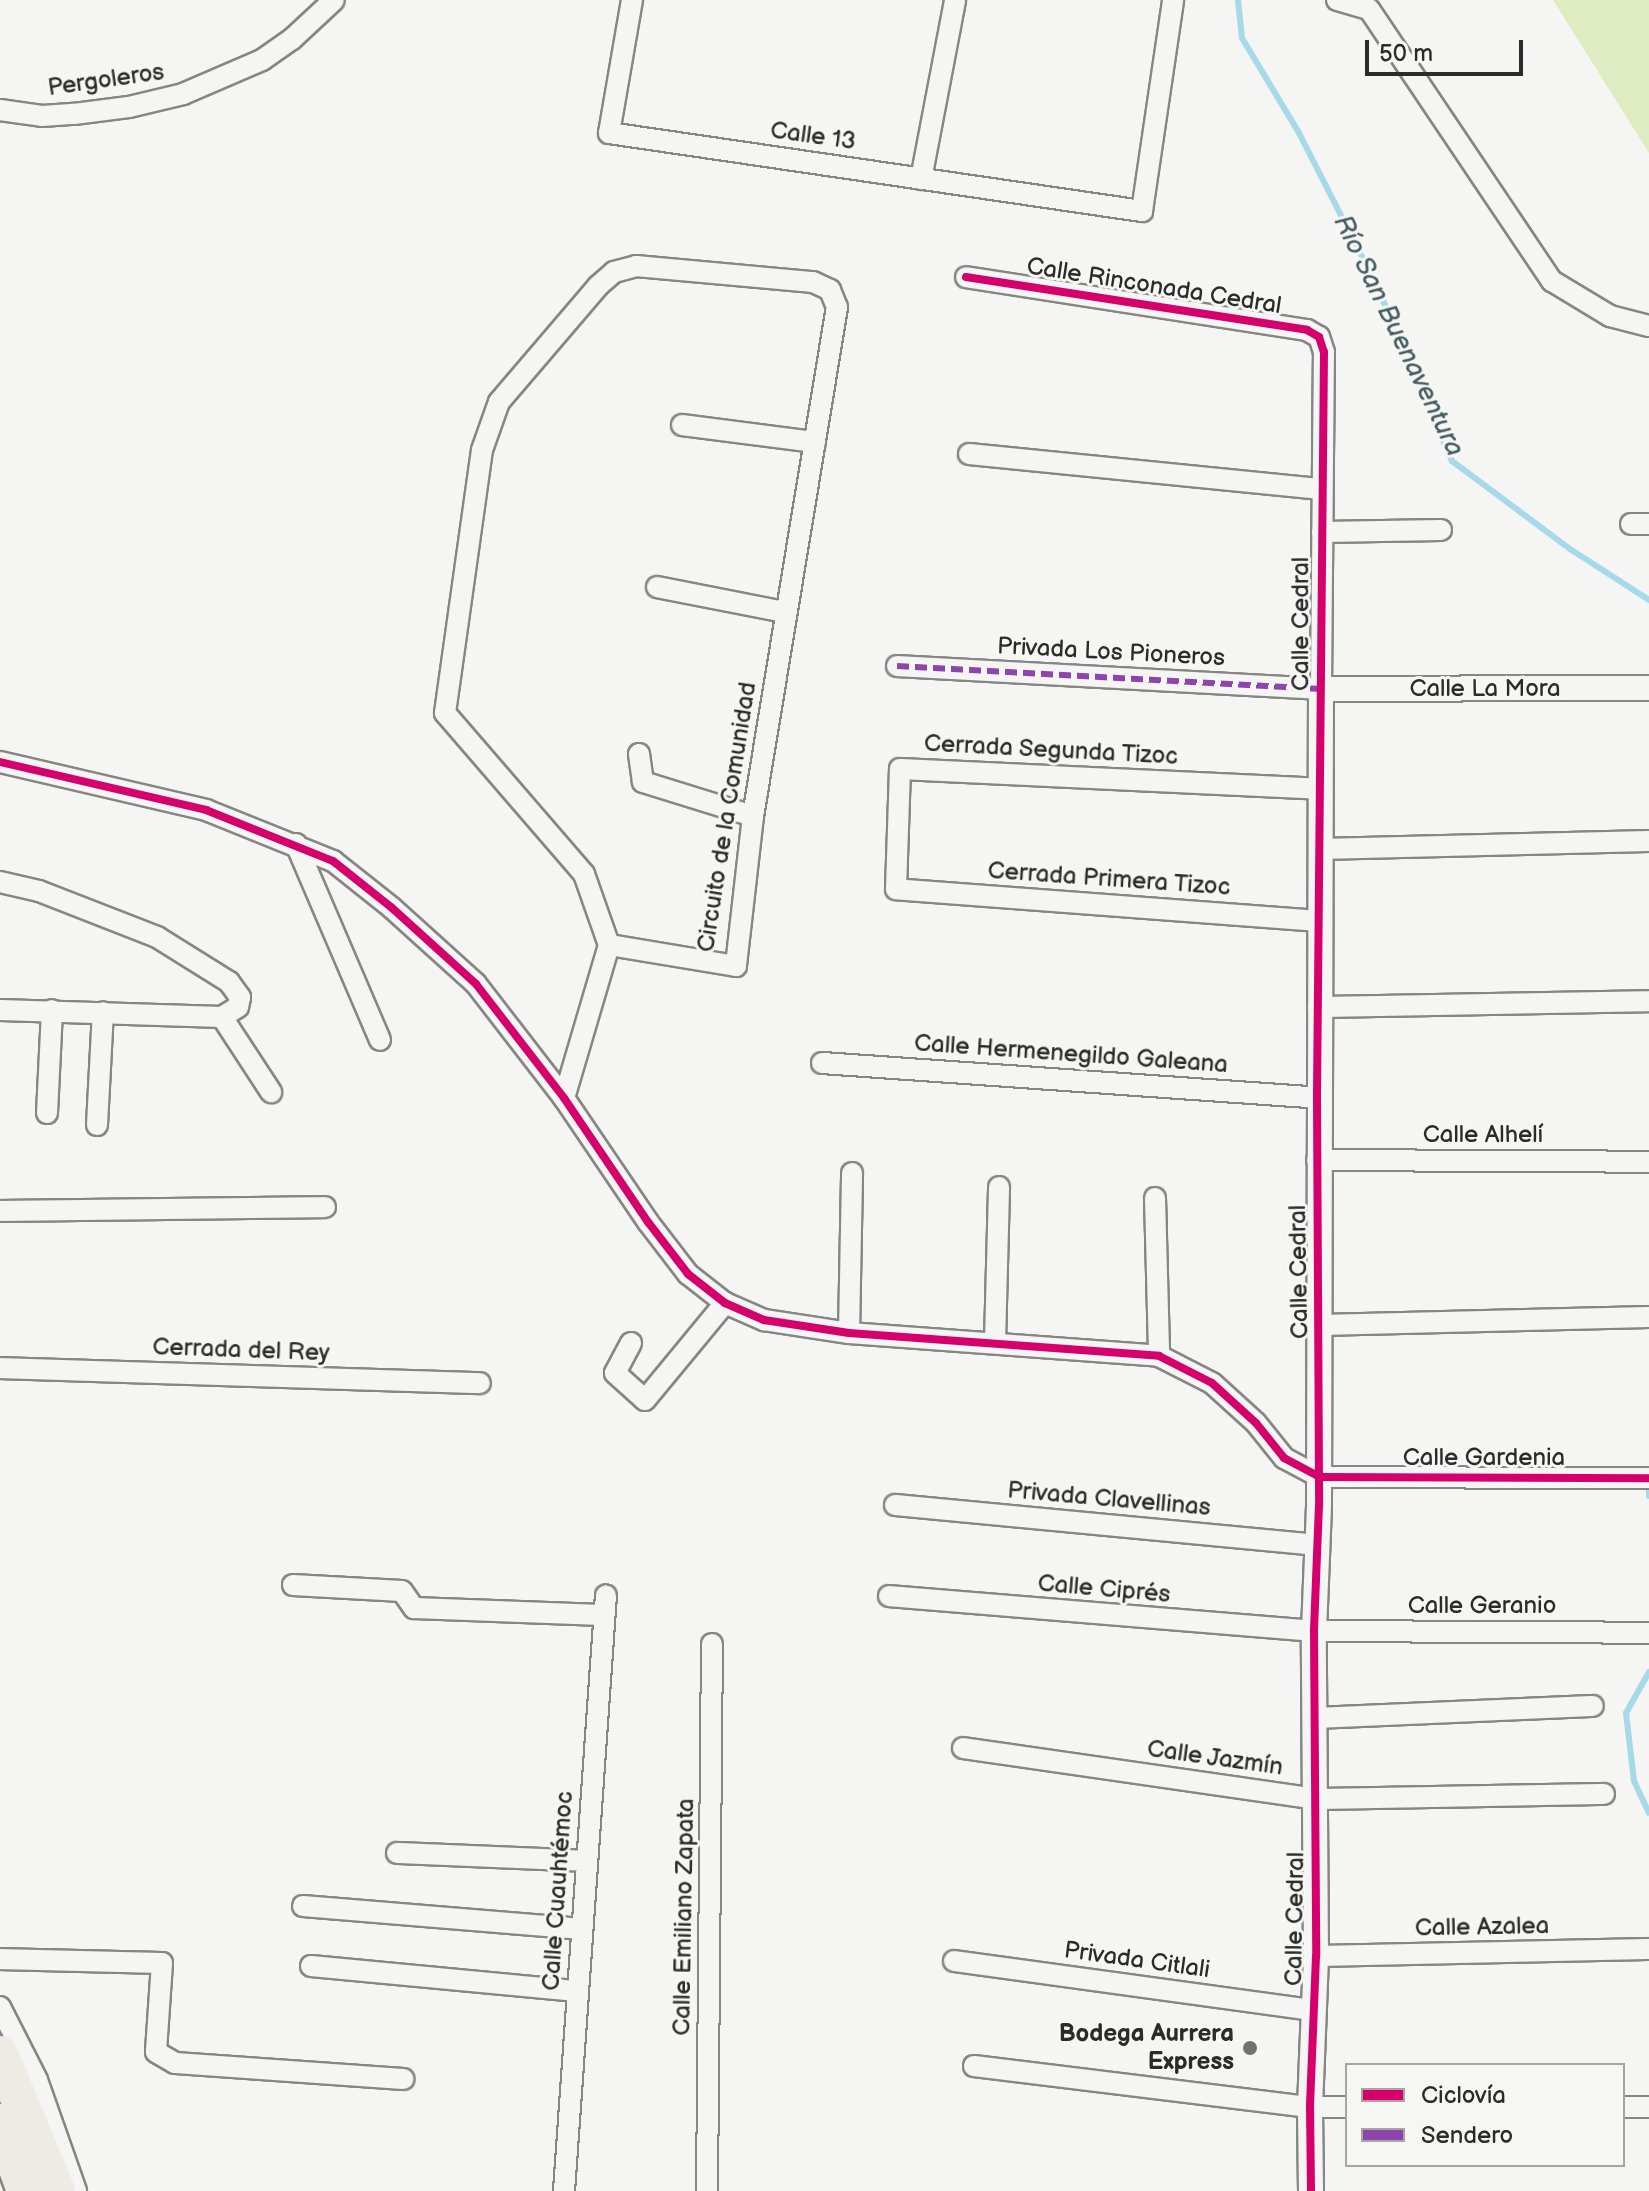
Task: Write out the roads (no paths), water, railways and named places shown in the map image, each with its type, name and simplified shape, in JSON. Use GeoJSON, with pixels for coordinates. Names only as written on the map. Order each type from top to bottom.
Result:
{"type":"FeatureCollection","features":[{"type":"Feature","properties":{"kind":"highway"},"geometry":{"type":"LineString","coordinates":[[0,2054],[57,2191]]}},
{"type":"Feature","properties":{"kind":"highway"},"geometry":{"type":"LineString","coordinates":[[0,2090],[46,2191]]}},
{"type":"Feature","properties":{"kind":"highway"},"geometry":{"type":"LineString","coordinates":[[0,2122],[25,2191]]}},
{"type":"Feature","properties":{"kind":"street","name":"Pergoleros"},"geometry":{"type":"LineString","coordinates":[[0,110],[42,116],[74,114],[129,107],[183,94],[262,60],[292,39],[334,0]]}},
{"type":"Feature","properties":{"kind":"street","name":"Calle 13"},"geometry":{"type":"LineString","coordinates":[[632,0],[609,133],[1142,211],[1173,0]]}},
{"type":"Feature","properties":{"kind":"street"},"geometry":{"type":"LineString","coordinates":[[921,179],[955,0]]}},
{"type":"Feature","properties":{"kind":"street"},"geometry":{"type":"LineString","coordinates":[[1337,0],[1369,9],[1552,281],[1610,316],[1649,326]]}},
{"type":"Feature","properties":{"kind":"street","name":"Circuito de la Comunidad"},"geometry":{"type":"LineString","coordinates":[[636,266],[813,282],[830,290],[837,307],[815,442],[784,612],[753,816],[736,966],[609,945],[584,874],[445,713],[482,450],[499,402],[614,272],[636,266]]}},
{"type":"Feature","properties":{"kind":"street","name":"Calle Rinconada Cedral"},"geometry":{"type":"LineString","coordinates":[[966,277],[1307,330],[1319,337],[1324,352]]}},
{"type":"Feature","properties":{"kind":"street","name":"Calle Cedral"},"geometry":{"type":"LineString","coordinates":[[1311,2191],[1310,2107],[1316,1956],[1314,1631],[1319,1477],[1317,1098],[1324,352]]}},
{"type":"Feature","properties":{"kind":"street"},"geometry":{"type":"LineString","coordinates":[[682,425],[815,442]]}},
{"type":"Feature","properties":{"kind":"street"},"geometry":{"type":"LineString","coordinates":[[969,454],[1321,489]]}},
{"type":"Feature","properties":{"kind":"street"},"geometry":{"type":"LineString","coordinates":[[1322,532],[1441,530]]}},
{"type":"Feature","properties":{"kind":"street"},"geometry":{"type":"LineString","coordinates":[[657,587],[784,612]]}},
{"type":"Feature","properties":{"kind":"street","name":"Privada Los Pioneros"},"geometry":{"type":"LineString","coordinates":[[897,666],[1321,689]]}},
{"type":"Feature","properties":{"kind":"street","name":"Calle La Mora"},"geometry":{"type":"LineString","coordinates":[[1321,689],[1649,688]]}},
{"type":"Feature","properties":{"kind":"street"},"geometry":{"type":"LineString","coordinates":[[639,754],[643,782],[753,816]]}},
{"type":"Feature","properties":{"kind":"street"},"geometry":{"type":"LineString","coordinates":[[0,762],[206,810],[333,861],[392,908],[476,984],[564,1098],[680,1264],[725,1303],[764,1320],[849,1333],[1159,1356],[1212,1383],[1256,1423],[1284,1458],[1319,1477]]}},
{"type":"Feature","properties":{"kind":"street","name":"Cerrada Segunda Tizoc"},"geometry":{"type":"LineString","coordinates":[[896,889],[900,769],[1320,789]]}},
{"type":"Feature","properties":{"kind":"street"},"geometry":{"type":"LineString","coordinates":[[1320,849],[1649,841]]}},
{"type":"Feature","properties":{"kind":"street"},"geometry":{"type":"LineString","coordinates":[[296,844],[380,1040]]}},
{"type":"Feature","properties":{"kind":"street"},"geometry":{"type":"LineString","coordinates":[[0,882],[39,891],[157,937],[229,982],[240,997],[230,1012]]}},
{"type":"Feature","properties":{"kind":"street","name":"Cerrada Primera Tizoc"},"geometry":{"type":"LineString","coordinates":[[896,889],[1319,921]]}},
{"type":"Feature","properties":{"kind":"street"},"geometry":{"type":"LineString","coordinates":[[564,1098],[609,945]]}},
{"type":"Feature","properties":{"kind":"street"},"geometry":{"type":"LineString","coordinates":[[1318,1007],[1649,1001]]}},
{"type":"Feature","properties":{"kind":"street"},"geometry":{"type":"LineString","coordinates":[[0,1010],[230,1012]]}},
{"type":"Feature","properties":{"kind":"street"},"geometry":{"type":"LineString","coordinates":[[47,1113],[52,1010]]}},
{"type":"Feature","properties":{"kind":"street"},"geometry":{"type":"LineString","coordinates":[[97,1125],[103,1012]]}},
{"type":"Feature","properties":{"kind":"street"},"geometry":{"type":"LineString","coordinates":[[230,1012],[271,1092]]}},
{"type":"Feature","properties":{"kind":"street","name":"Calle Hermenegildo Galeana"},"geometry":{"type":"LineString","coordinates":[[822,1063],[1317,1098]]}},
{"type":"Feature","properties":{"kind":"street","name":"Calle Alhelí"},"geometry":{"type":"LineString","coordinates":[[1317,1160],[1649,1162]]}},
{"type":"Feature","properties":{"kind":"street"},"geometry":{"type":"LineString","coordinates":[[849,1333],[852,1173]]}},
{"type":"Feature","properties":{"kind":"street"},"geometry":{"type":"LineString","coordinates":[[995,1342],[999,1187]]}},
{"type":"Feature","properties":{"kind":"street"},"geometry":{"type":"LineString","coordinates":[[1155,1198],[1159,1356]]}},
{"type":"Feature","properties":{"kind":"street"},"geometry":{"type":"LineString","coordinates":[[0,1211],[325,1207]]}},
{"type":"Feature","properties":{"kind":"street"},"geometry":{"type":"LineString","coordinates":[[631,1343],[615,1373],[645,1400],[725,1303]]}},
{"type":"Feature","properties":{"kind":"street"},"geometry":{"type":"LineString","coordinates":[[1320,1325],[1649,1317]]}},
{"type":"Feature","properties":{"kind":"street","name":"Cerrada del Rey"},"geometry":{"type":"LineString","coordinates":[[0,1368],[480,1383]]}},
{"type":"Feature","properties":{"kind":"street","name":"Calle Gardenia"},"geometry":{"type":"LineString","coordinates":[[1319,1477],[1649,1478]]}},
{"type":"Feature","properties":{"kind":"street","name":"Privada Clavellinas"},"geometry":{"type":"LineString","coordinates":[[895,1505],[1318,1545]]}},
{"type":"Feature","properties":{"kind":"street","name":"Calle Cuauhtémoc"},"geometry":{"type":"LineString","coordinates":[[293,1585],[402,1591],[414,1608],[604,1605],[564,2191]]}},
{"type":"Feature","properties":{"kind":"street","name":"Calle Ciprés"},"geometry":{"type":"LineString","coordinates":[[889,1596],[1314,1631]]}},
{"type":"Feature","properties":{"kind":"street","name":"Calle Geranio"},"geometry":{"type":"LineString","coordinates":[[1314,1631],[1649,1633]]}},
{"type":"Feature","properties":{"kind":"street","name":"Calle Emiliano Zapata"},"geometry":{"type":"LineString","coordinates":[[707,2191],[712,1644]]}},
{"type":"Feature","properties":{"kind":"street"},"geometry":{"type":"LineString","coordinates":[[1314,1718],[1593,1706]]}},
{"type":"Feature","properties":{"kind":"street","name":"Calle Jazmín"},"geometry":{"type":"LineString","coordinates":[[963,1748],[1316,1799],[1604,1794]]}},
{"type":"Feature","properties":{"kind":"street"},"geometry":{"type":"LineString","coordinates":[[397,1853],[586,1861]]}},
{"type":"Feature","properties":{"kind":"street"},"geometry":{"type":"LineString","coordinates":[[303,1906],[582,1929]]}},
{"type":"Feature","properties":{"kind":"street","name":"Calle Azalea"},"geometry":{"type":"LineString","coordinates":[[1316,1956],[1649,1949]]}},
{"type":"Feature","properties":{"kind":"street"},"geometry":{"type":"LineString","coordinates":[[0,1959],[162,1963],[156,2052],[175,2063],[403,2079]]}},
{"type":"Feature","properties":{"kind":"street","name":"Privada Citlali"},"geometry":{"type":"LineString","coordinates":[[954,1961],[1314,2010]]}},
{"type":"Feature","properties":{"kind":"street"},"geometry":{"type":"LineString","coordinates":[[311,1966],[577,1991]]}},
{"type":"Feature","properties":{"kind":"street"},"geometry":{"type":"LineString","coordinates":[[0,2007],[37,2080],[76,2191]]}},
{"type":"Feature","properties":{"kind":"street"},"geometry":{"type":"LineString","coordinates":[[974,2066],[1310,2107],[1345,2107]]}},
{"type":"Feature","properties":{"kind":"street"},"geometry":{"type":"LineString","coordinates":[[1625,2107],[1649,2107]]}},
{"type":"Feature","properties":{"kind":"waterway","name":"Río San Buenaventura"},"geometry":{"type":"LineString","coordinates":[[1238,0],[1242,38],[1299,133],[1376,284],[1452,461],[1570,549],[1649,600]]}},
{"type":"Feature","properties":{"kind":"waterway","name":"Río San Buenaventura"},"geometry":{"type":"LineString","coordinates":[[1649,1485],[1649,1496]]}},
{"type":"Feature","properties":{"kind":"waterway","name":"Río San Buenaventura"},"geometry":{"type":"LineString","coordinates":[[1649,1672],[1626,1713],[1634,1781],[1649,1813]]}},
{"type":"Feature","properties":{"kind":"place","name":"Bodega Aurrera Express"},"geometry":{"type":"Point","coordinates":[1250,2048]}}]}
